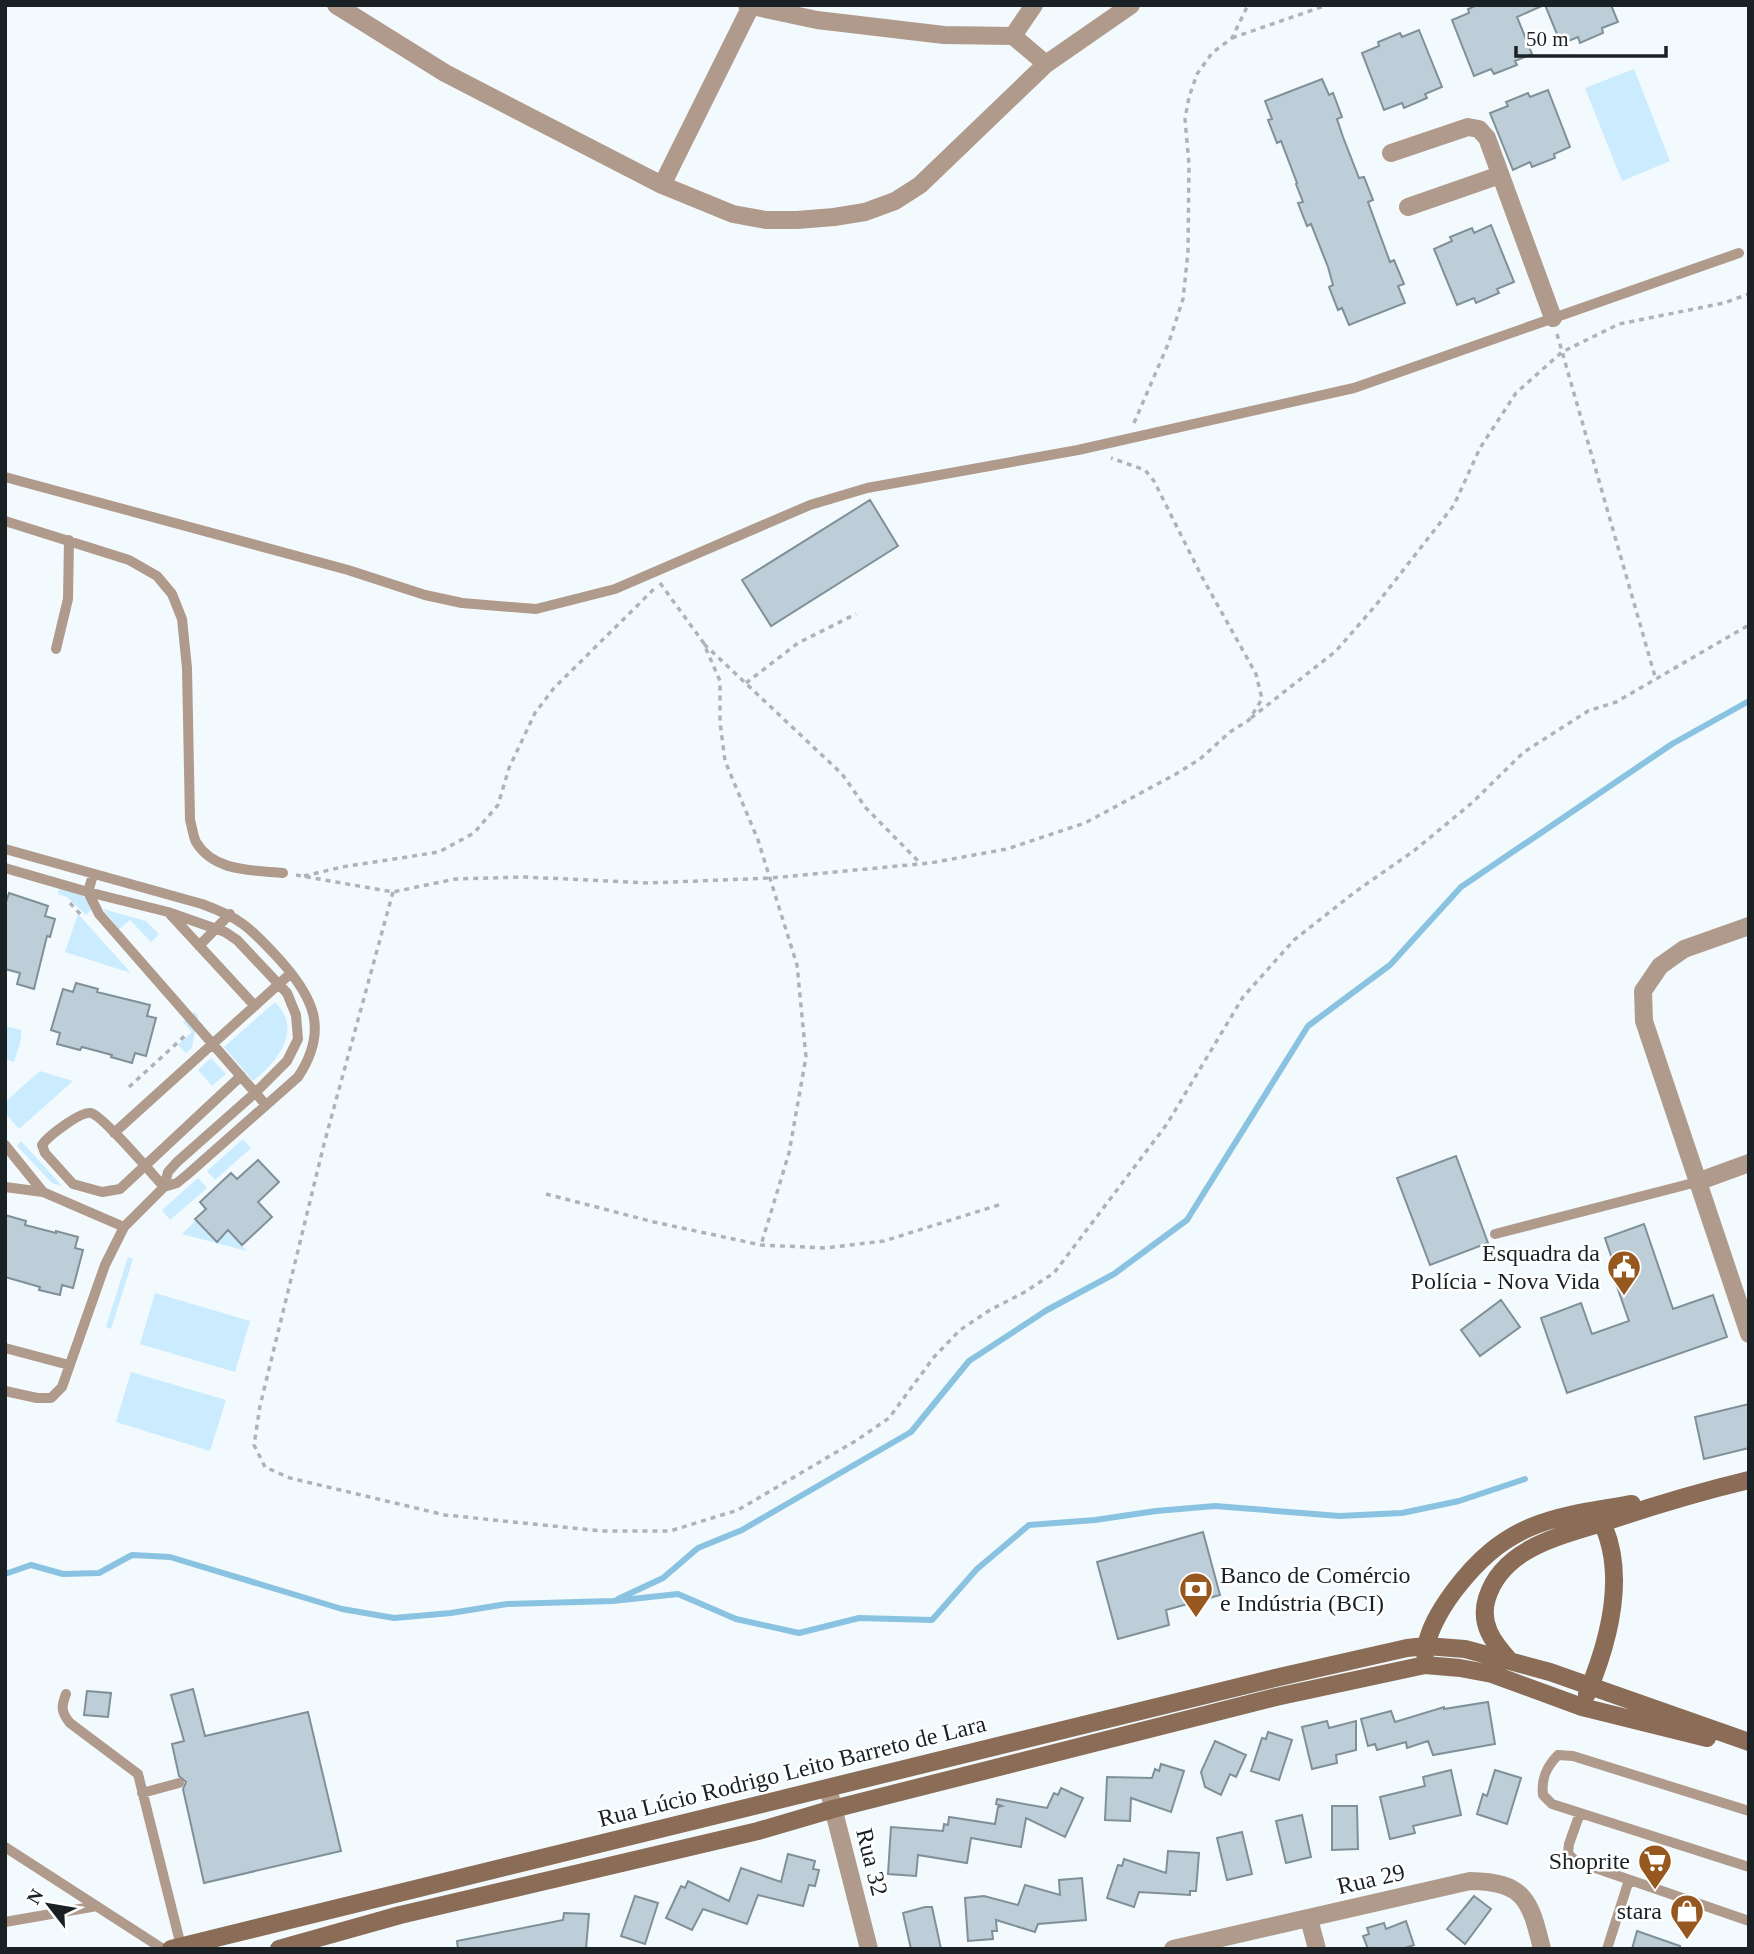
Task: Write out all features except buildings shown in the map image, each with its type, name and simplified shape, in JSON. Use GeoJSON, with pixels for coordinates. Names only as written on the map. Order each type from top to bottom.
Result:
{"type":"FeatureCollection","features":[{"type":"Feature","properties":{"kind":"street"},"geometry":{"type":"LineString","coordinates":[[336,5],[445,73],[662,185],[733,214],[766,220],[797,220],[864,212],[895,201],[920,185],[1046,64],[1131,5]]}},
{"type":"Feature","properties":{"kind":"street"},"geometry":{"type":"LineString","coordinates":[[1013,36],[1034,5]]}},
{"type":"Feature","properties":{"kind":"street"},"geometry":{"type":"LineString","coordinates":[[662,185],[749,6],[817,20],[931,33],[1013,36],[1046,64]]}},
{"type":"Feature","properties":{"kind":"street"},"geometry":{"type":"LineString","coordinates":[[1391,153],[1468,127],[1479,129],[1487,138],[1553,318]]}},
{"type":"Feature","properties":{"kind":"street"},"geometry":{"type":"LineString","coordinates":[[1408,207],[1500,175]]}},
{"type":"Feature","properties":{"kind":"street"},"geometry":{"type":"LineString","coordinates":[[1749,926],[1684,949],[1660,965],[1643,991],[1644,1021],[1749,1334]]}},
{"type":"Feature","properties":{"kind":"street"},"geometry":{"type":"LineString","coordinates":[[1697,1181],[1749,1163]]}},
{"type":"Feature","properties":{"kind":"street"},"geometry":{"type":"LineString","coordinates":[[1425,1665],[1426,1646],[1441,1608],[1474,1566],[1493,1548],[1539,1523],[1599,1517],[1749,1480]]}},
{"type":"Feature","properties":{"kind":"street"},"geometry":{"type":"LineString","coordinates":[[1509,1660],[1491,1640],[1485,1617],[1485,1604],[1496,1578],[1515,1558],[1545,1541],[1599,1517]]}},
{"type":"Feature","properties":{"kind":"street"},"geometry":{"type":"LineString","coordinates":[[1582,1707],[1608,1629],[1615,1567],[1611,1542],[1599,1517]]}},
{"type":"Feature","properties":{"kind":"street","name":"Rua Lúcio Rodrigo Leito Barreto de Lara"},"geometry":{"type":"LineString","coordinates":[[174,1948],[1352,1660],[1426,1646],[1465,1649],[1509,1660],[1591,1685],[1749,1742]]}},
{"type":"Feature","properties":{"kind":"street","name":"Rua Lúcio Rodrigo Leito Barreto de Lara"},"geometry":{"type":"LineString","coordinates":[[279,1949],[400,1915],[758,1830],[1276,1697],[1425,1665],[1492,1674],[1582,1707],[1749,1748]]}},
{"type":"Feature","properties":{"kind":"street","name":"Rua 32"},"geometry":{"type":"LineString","coordinates":[[828,1788],[869,1949]]}},
{"type":"Feature","properties":{"kind":"street","name":"Rua 29"},"geometry":{"type":"LineString","coordinates":[[1173,1949],[1470,1881],[1497,1882],[1521,1894],[1535,1919],[1542,1949]]}},
{"type":"Feature","properties":{"kind":"street"},"geometry":{"type":"LineString","coordinates":[[1309,1919],[1317,1949]]}},
{"type":"Feature","properties":{"kind":"lane"},"geometry":{"type":"LineString","coordinates":[[5,477],[348,570],[425,594],[462,603],[536,609],[615,589],[810,505],[867,488],[1078,450],[1354,388],[1739,253]]}},
{"type":"Feature","properties":{"kind":"lane"},"geometry":{"type":"LineString","coordinates":[[5,521],[129,560],[157,576],[172,594],[182,620],[187,668],[190,820],[195,841],[209,857],[227,867],[283,873]]}},
{"type":"Feature","properties":{"kind":"lane"},"geometry":{"type":"LineString","coordinates":[[56,649],[68,599],[69,540]]}},
{"type":"Feature","properties":{"kind":"lane"},"geometry":{"type":"LineString","coordinates":[[5,849],[230,914],[249,926],[304,989],[311,1003],[314,1036],[308,1061],[298,1076],[188,1174],[177,1182],[164,1186]]}},
{"type":"Feature","properties":{"kind":"lane"},"geometry":{"type":"LineString","coordinates":[[5,868],[168,912],[237,940],[287,993],[296,1015],[298,1039],[288,1061],[177,1162],[168,1172],[164,1186],[124,1227],[105,1265],[62,1387],[51,1398],[37,1398],[5,1391]]}},
{"type":"Feature","properties":{"kind":"lane"},"geometry":{"type":"LineString","coordinates":[[93,875],[88,892],[99,914],[266,1105]]}},
{"type":"Feature","properties":{"kind":"lane"},"geometry":{"type":"LineString","coordinates":[[168,912],[255,1006]]}},
{"type":"Feature","properties":{"kind":"lane"},"geometry":{"type":"LineString","coordinates":[[199,946],[230,914]]}},
{"type":"Feature","properties":{"kind":"lane"},"geometry":{"type":"LineString","coordinates":[[114,1133],[291,973]]}},
{"type":"Feature","properties":{"kind":"lane"},"geometry":{"type":"LineString","coordinates":[[164,1186],[144,1166],[114,1133],[95,1115],[83,1113],[47,1138],[42,1145],[45,1153],[73,1184],[86,1190],[102,1192],[120,1189],[144,1166],[241,1076]]}},
{"type":"Feature","properties":{"kind":"lane"},"geometry":{"type":"LineString","coordinates":[[5,1145],[43,1192]]}},
{"type":"Feature","properties":{"kind":"lane"},"geometry":{"type":"LineString","coordinates":[[1495,1234],[1697,1181]]}},
{"type":"Feature","properties":{"kind":"lane"},"geometry":{"type":"LineString","coordinates":[[5,1187],[43,1192],[124,1227]]}},
{"type":"Feature","properties":{"kind":"lane"},"geometry":{"type":"LineString","coordinates":[[5,1348],[69,1365]]}},
{"type":"Feature","properties":{"kind":"lane"},"geometry":{"type":"LineString","coordinates":[[66,1693],[61,1705],[62,1713],[70,1723],[138,1774],[174,1948]]}},
{"type":"Feature","properties":{"kind":"lane"},"geometry":{"type":"LineString","coordinates":[[1749,1811],[1573,1756],[1558,1755],[1548,1764],[1542,1783],[1543,1796],[1552,1804],[1749,1867]]}},
{"type":"Feature","properties":{"kind":"lane"},"geometry":{"type":"LineString","coordinates":[[142,1793],[180,1783]]}},
{"type":"Feature","properties":{"kind":"lane"},"geometry":{"type":"LineString","coordinates":[[1580,1812],[1568,1853],[1575,1861],[1749,1921]]}},
{"type":"Feature","properties":{"kind":"lane"},"geometry":{"type":"LineString","coordinates":[[5,1847],[97,1906],[174,1948]]}},
{"type":"Feature","properties":{"kind":"lane"},"geometry":{"type":"LineString","coordinates":[[1607,1949],[1629,1880]]}},
{"type":"Feature","properties":{"kind":"lane"},"geometry":{"type":"LineString","coordinates":[[5,1922],[97,1906]]}},
{"type":"Feature","properties":{"kind":"path"},"geometry":{"type":"LineString","coordinates":[[1232,38],[1248,5]]}},
{"type":"Feature","properties":{"kind":"path"},"geometry":{"type":"LineString","coordinates":[[1128,437],[1169,341],[1183,299],[1188,252],[1189,164],[1185,118],[1197,74],[1212,53],[1232,38],[1327,5]]}},
{"type":"Feature","properties":{"kind":"path"},"geometry":{"type":"LineString","coordinates":[[283,873],[393,892],[455,879],[525,877],[648,883],[771,878],[920,864],[1007,849],[1085,823],[1184,769],[1336,651],[1376,605],[1454,505],[1480,448],[1517,393],[1562,352],[1619,324],[1724,303],[1749,294]]}},
{"type":"Feature","properties":{"kind":"path"},"geometry":{"type":"LineString","coordinates":[[1553,318],[1656,680]]}},
{"type":"Feature","properties":{"kind":"path"},"geometry":{"type":"LineString","coordinates":[[1078,450],[1145,470],[1154,481],[1202,577],[1256,674],[1262,699],[1249,720]]}},
{"type":"Feature","properties":{"kind":"path"},"geometry":{"type":"LineString","coordinates":[[302,877],[342,867],[439,852],[474,833],[498,805],[509,768],[535,713],[554,688],[660,583],[703,642],[842,774],[866,808],[920,864]]}},
{"type":"Feature","properties":{"kind":"path"},"geometry":{"type":"LineString","coordinates":[[745,684],[798,643],[856,614]]}},
{"type":"Feature","properties":{"kind":"path"},"geometry":{"type":"LineString","coordinates":[[393,892],[321,1157],[260,1406],[254,1445],[265,1467],[290,1478],[445,1515],[602,1531],[670,1531],[738,1510],[889,1418],[933,1357],[960,1331],[990,1310],[1054,1273],[1167,1124],[1243,997],[1294,940],[1355,892],[1415,850],[1473,802],[1524,752],[1588,711],[1616,702],[1749,625]]}},
{"type":"Feature","properties":{"kind":"path"},"geometry":{"type":"LineString","coordinates":[[703,642],[720,681],[724,761],[758,840],[797,965],[806,1058],[789,1153],[761,1245]]}},
{"type":"Feature","properties":{"kind":"path"},"geometry":{"type":"LineString","coordinates":[[70,903],[88,922]]}},
{"type":"Feature","properties":{"kind":"path"},"geometry":{"type":"LineString","coordinates":[[129,1087],[189,1032]]}},
{"type":"Feature","properties":{"kind":"path"},"geometry":{"type":"LineString","coordinates":[[545,1194],[654,1222],[761,1245],[825,1248],[884,1241],[1002,1204]]}},
{"type":"Feature","properties":{"kind":"shaded area"},"geometry":{"type":"Polygon","coordinates":[[[1634,69],[1670,161],[1622,181],[1585,88],[1634,69]]]}},
{"type":"Feature","properties":{"kind":"shaded area"},"geometry":{"type":"Polygon","coordinates":[[[61,881],[70,883],[94,907],[86,915],[67,897],[58,894],[61,881]]]}},
{"type":"Feature","properties":{"kind":"shaded area"},"geometry":{"type":"Polygon","coordinates":[[[103,909],[146,921],[159,934],[151,942],[130,920],[119,929],[103,909]]]}},
{"type":"Feature","properties":{"kind":"shaded area"},"geometry":{"type":"Polygon","coordinates":[[[78,914],[131,973],[65,952],[78,914]]]}},
{"type":"Feature","properties":{"kind":"shaded area"},"geometry":{"type":"Polygon","coordinates":[[[275,1002],[287,1024],[287,1035],[278,1055],[253,1081],[224,1047],[275,1002]]]}},
{"type":"Feature","properties":{"kind":"shaded area"},"geometry":{"type":"Polygon","coordinates":[[[195,1012],[198,1016],[192,1048],[186,1053],[178,1045],[192,1032],[183,1022],[195,1012]]]}},
{"type":"Feature","properties":{"kind":"shaded area"},"geometry":{"type":"Polygon","coordinates":[[[5,1026],[21,1030],[14,1062],[5,1059],[5,1026]]]}},
{"type":"Feature","properties":{"kind":"shaded area"},"geometry":{"type":"Polygon","coordinates":[[[211,1058],[226,1074],[212,1086],[198,1070],[211,1058]]]}},
{"type":"Feature","properties":{"kind":"shaded area"},"geometry":{"type":"Polygon","coordinates":[[[40,1071],[73,1081],[19,1129],[5,1113],[5,1102],[40,1071]]]}},
{"type":"Feature","properties":{"kind":"shaded area"},"geometry":{"type":"Polygon","coordinates":[[[243,1139],[251,1148],[215,1180],[207,1171],[243,1139]]]}},
{"type":"Feature","properties":{"kind":"shaded area"},"geometry":{"type":"Polygon","coordinates":[[[21,1141],[62,1186],[52,1183],[17,1146],[21,1141]]]}},
{"type":"Feature","properties":{"kind":"shaded area"},"geometry":{"type":"Polygon","coordinates":[[[198,1178],[207,1188],[170,1220],[162,1210],[198,1178]]]}},
{"type":"Feature","properties":{"kind":"shaded area"},"geometry":{"type":"Polygon","coordinates":[[[196,1220],[217,1242],[228,1232],[247,1251],[182,1234],[196,1220]]]}},
{"type":"Feature","properties":{"kind":"shaded area"},"geometry":{"type":"Polygon","coordinates":[[[128,1257],[133,1259],[111,1329],[106,1327],[128,1257]]]}},
{"type":"Feature","properties":{"kind":"shaded area"},"geometry":{"type":"Polygon","coordinates":[[[155,1293],[250,1321],[235,1372],[140,1344],[155,1293]]]}},
{"type":"Feature","properties":{"kind":"shaded area"},"geometry":{"type":"Polygon","coordinates":[[[131,1372],[226,1400],[210,1451],[116,1422],[131,1372]]]}},
{"type":"Feature","properties":{"kind":"waterway"},"geometry":{"type":"LineString","coordinates":[[618,1599],[663,1578],[698,1548],[742,1530],[911,1432],[969,1361],[1047,1310],[1114,1274],[1187,1220],[1308,1026],[1390,965],[1461,887],[1672,744],[1749,701]]}},
{"type":"Feature","properties":{"kind":"waterway"},"geometry":{"type":"LineString","coordinates":[[5,1574],[31,1565],[63,1574],[99,1573],[132,1555],[170,1557],[342,1609],[394,1618],[507,1604],[613,1601],[678,1594],[736,1619],[799,1633],[859,1618],[932,1620],[977,1569],[1029,1525],[1215,1506],[1339,1516],[1402,1513],[1459,1501],[1525,1479]]}},
{"type":"Feature","properties":{"kind":"place","name":"Esquadra da Polícia - Nova Vida"},"geometry":{"type":"Point","coordinates":[1624,1297]}},
{"type":"Feature","properties":{"kind":"place","name":"Banco de Comércio e Indústria (BCI)"},"geometry":{"type":"Point","coordinates":[1196,1619]}},
{"type":"Feature","properties":{"kind":"place","name":"Shoprite"},"geometry":{"type":"Point","coordinates":[1655,1891]}},
{"type":"Feature","properties":{"kind":"place","name":"stara"},"geometry":{"type":"Point","coordinates":[1687,1941]}}]}
